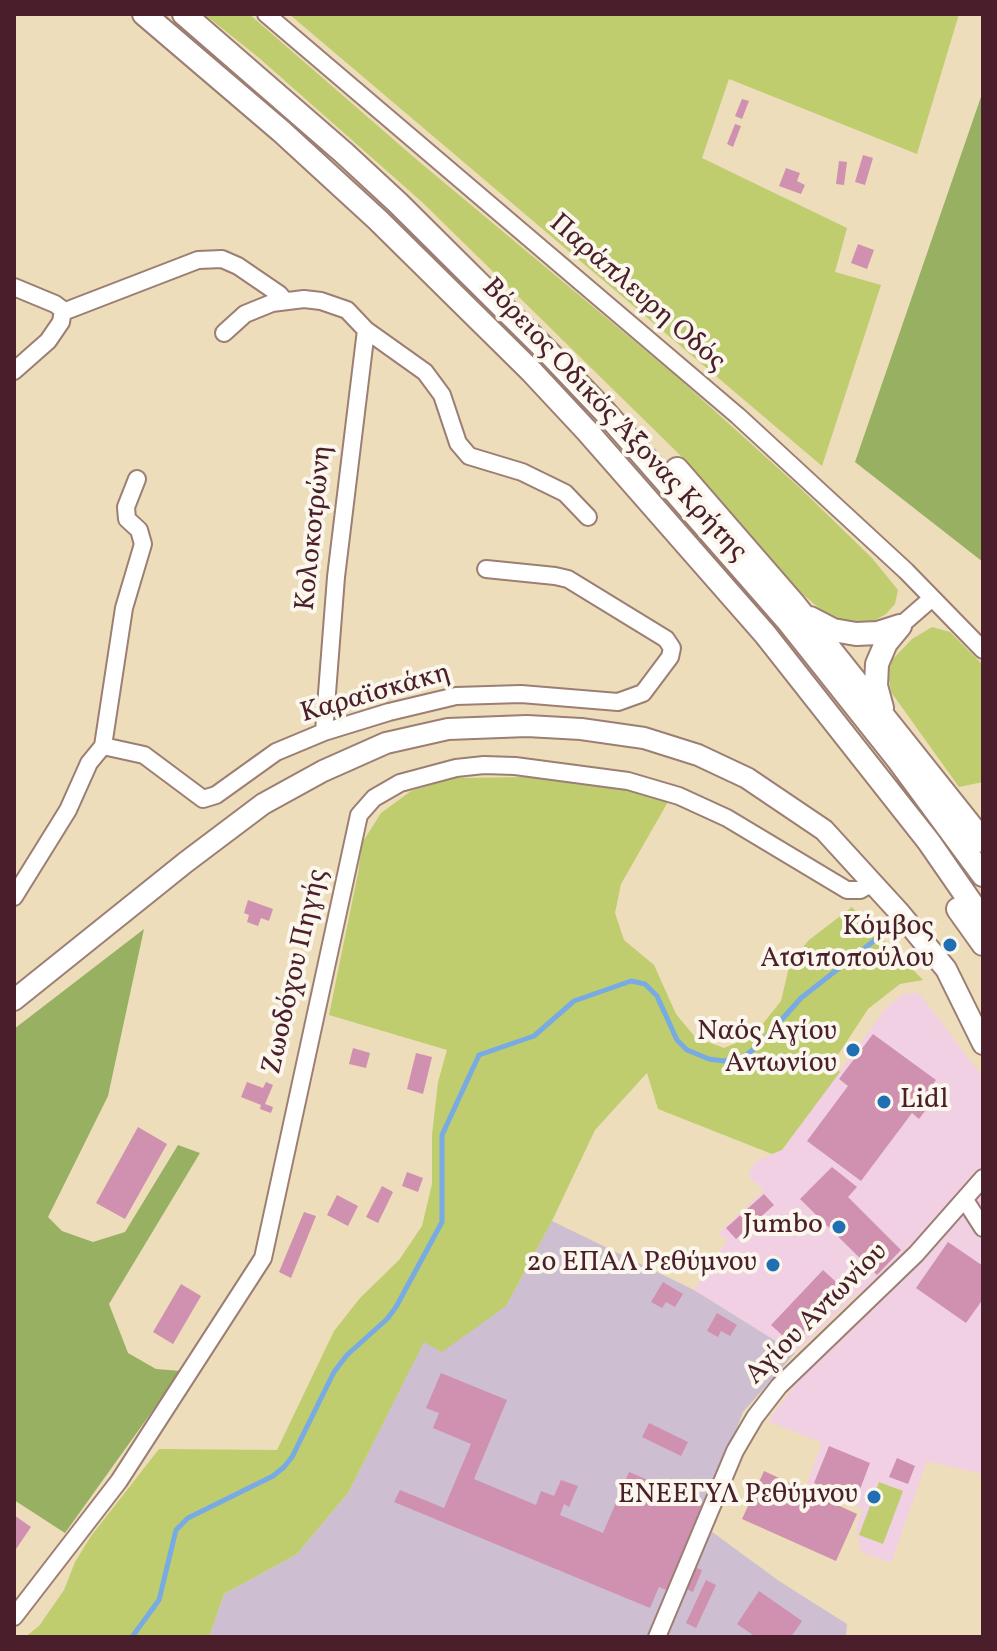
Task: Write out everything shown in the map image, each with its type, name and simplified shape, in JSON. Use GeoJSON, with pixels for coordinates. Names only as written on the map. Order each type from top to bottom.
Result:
{"type":"FeatureCollection","features":[{"type":"Feature","properties":{"kind":"highway","name":"Βόρειος Οδικός Άξονας Κρήτης"},"geometry":{"type":"LineString","coordinates":[[144,14],[328,173],[416,257],[531,371],[633,481],[765,634],[920,831],[983,920]]}},
{"type":"Feature","properties":{"kind":"highway","name":"Βόρειος Οδικός Άξονας Κρήτης"},"geometry":{"type":"LineString","coordinates":[[184,14],[355,163],[549,353],[662,475],[787,620],[899,761],[983,875]]}},
{"type":"Feature","properties":{"kind":"highway"},"geometry":{"type":"LineString","coordinates":[[549,353],[616,407],[753,554],[983,841]]}},
{"type":"Feature","properties":{"kind":"highway"},"geometry":{"type":"LineString","coordinates":[[531,371],[578,439],[727,611],[848,760],[983,944]]}},
{"type":"Feature","properties":{"kind":"highway"},"geometry":{"type":"LineString","coordinates":[[795,605],[813,620],[833,630],[867,634],[900,626]]}},
{"type":"Feature","properties":{"kind":"highway"},"geometry":{"type":"LineString","coordinates":[[893,726],[881,707],[876,676],[877,664],[886,643],[900,626]]}},
{"type":"Feature","properties":{"kind":"main road"},"geometry":{"type":"LineString","coordinates":[[14,1000],[263,804],[323,771],[386,743],[448,729],[527,726],[581,729],[644,738],[698,755],[747,778],[824,830],[946,969],[983,1044]]}},
{"type":"Feature","properties":{"kind":"street","name":"Παράπλευρη Οδός"},"geometry":{"type":"LineString","coordinates":[[266,14],[738,416],[906,571],[983,650]]}},
{"type":"Feature","properties":{"kind":"street"},"geometry":{"type":"LineString","coordinates":[[63,311],[198,260],[210,259],[222,259],[238,266],[285,301]]}},
{"type":"Feature","properties":{"kind":"street"},"geometry":{"type":"LineString","coordinates":[[14,287],[55,304],[63,311]]}},
{"type":"Feature","properties":{"kind":"street"},"geometry":{"type":"LineString","coordinates":[[224,333],[245,314],[272,303],[304,299],[338,305],[366,330],[425,372],[442,395],[458,443],[469,456],[522,472],[565,493],[588,517]]}},
{"type":"Feature","properties":{"kind":"street"},"geometry":{"type":"LineString","coordinates":[[14,371],[48,341],[61,322],[63,311]]}},
{"type":"Feature","properties":{"kind":"street","name":"Κολοκοτρώνη"},"geometry":{"type":"LineString","coordinates":[[324,732],[336,577],[366,330]]}},
{"type":"Feature","properties":{"kind":"street"},"geometry":{"type":"LineString","coordinates":[[14,897],[68,810],[89,763],[103,746],[124,608],[143,544],[139,530],[127,519],[126,507],[137,479]]}},
{"type":"Feature","properties":{"kind":"street","name":"Καραϊσκάκη"},"geometry":{"type":"LineString","coordinates":[[103,746],[144,755],[203,799],[216,795],[276,752],[324,732],[389,712],[456,696],[521,694],[618,702],[643,693],[670,657],[672,648],[666,639],[568,579],[486,569]]}},
{"type":"Feature","properties":{"kind":"street"},"geometry":{"type":"LineString","coordinates":[[900,626],[931,599]]}},
{"type":"Feature","properties":{"kind":"street","name":"Ζωοδόχου Πηγής"},"geometry":{"type":"LineString","coordinates":[[14,1617],[119,1481],[263,1258],[359,815],[374,798],[400,783],[456,768],[484,765],[529,767],[628,781],[679,796],[727,818],[847,890],[860,890],[872,883]]}},
{"type":"Feature","properties":{"kind":"street","name":"Αγίου Αντωνίου"},"geometry":{"type":"LineString","coordinates":[[657,1637],[735,1451],[755,1417],[779,1386],[916,1254],[983,1178]]}},
{"type":"Feature","properties":{"kind":"street"},"geometry":{"type":"LineString","coordinates":[[965,1200],[983,1228]]}},
{"type":"Feature","properties":{"kind":"shaded area"},"geometry":{"type":"Polygon","coordinates":[[[919,993],[983,1077],[983,1474],[927,1461],[891,1563],[861,1552],[856,1527],[863,1509],[806,1486],[822,1443],[768,1421],[810,1365],[876,1307],[860,1291],[795,1353],[694,1290],[727,1241],[719,1233],[764,1190],[748,1176],[755,1162],[782,1150],[886,1008],[903,994],[919,993]]]}},
{"type":"Feature","properties":{"kind":"shaded area"},"geometry":{"type":"Polygon","coordinates":[[[552,1221],[694,1290],[795,1353],[743,1412],[700,1523],[779,1581],[847,1624],[846,1637],[209,1637],[224,1594],[297,1554],[348,1493],[424,1341],[506,1306],[552,1221]]]}},
{"type":"Feature","properties":{"kind":"green space"},"geometry":{"type":"Polygon","coordinates":[[[204,14],[249,14],[416,159],[676,376],[872,558],[898,590],[895,604],[872,622],[845,623],[827,615],[798,590],[684,459],[422,202],[258,57],[204,14]]]}},
{"type":"Feature","properties":{"kind":"green space"},"geometry":{"type":"Polygon","coordinates":[[[289,14],[959,14],[917,154],[729,79],[702,158],[847,228],[835,272],[881,285],[822,466],[289,14]]]}},
{"type":"Feature","properties":{"kind":"green space"},"geometry":{"type":"Polygon","coordinates":[[[983,91],[983,562],[855,462],[983,91]]]}},
{"type":"Feature","properties":{"kind":"green space"},"geometry":{"type":"Polygon","coordinates":[[[932,627],[950,632],[983,665],[983,782],[959,787],[891,692],[888,672],[893,659],[912,639],[932,627]]]}},
{"type":"Feature","properties":{"kind":"green space"},"geometry":{"type":"Polygon","coordinates":[[[530,777],[608,784],[669,800],[621,884],[615,913],[624,940],[654,965],[676,1014],[695,1037],[724,1048],[753,1036],[781,1001],[790,963],[809,940],[852,907],[923,980],[900,984],[868,1009],[832,1064],[840,1072],[782,1150],[772,1154],[658,1109],[647,1073],[595,1130],[552,1221],[506,1306],[442,1352],[424,1342],[348,1493],[297,1554],[224,1594],[209,1637],[25,1637],[39,1626],[64,1590],[75,1562],[91,1536],[159,1449],[277,1450],[334,1331],[360,1298],[399,1260],[422,1226],[432,1184],[432,1135],[438,1082],[447,1050],[329,1015],[362,843],[381,813],[411,791],[454,778],[530,777]]]}},
{"type":"Feature","properties":{"kind":"green space"},"geometry":{"type":"Polygon","coordinates":[[[144,929],[108,1096],[48,1217],[62,1231],[93,1242],[125,1232],[178,1145],[200,1153],[109,1304],[128,1353],[156,1369],[181,1371],[65,1533],[14,1500],[14,1029],[144,929]]]}},
{"type":"Feature","properties":{"kind":"green space"},"geometry":{"type":"Polygon","coordinates":[[[879,1482],[903,1491],[883,1544],[859,1535],[879,1482]]]}},
{"type":"Feature","properties":{"kind":"building"},"geometry":{"type":"Polygon","coordinates":[[[742,99],[749,101],[742,119],[735,116],[742,99]]]}},
{"type":"Feature","properties":{"kind":"building"},"geometry":{"type":"Polygon","coordinates":[[[735,124],[741,126],[733,147],[727,144],[735,124]]]}},
{"type":"Feature","properties":{"kind":"building"},"geometry":{"type":"Polygon","coordinates":[[[863,155],[873,158],[865,185],[855,182],[863,155]]]}},
{"type":"Feature","properties":{"kind":"building"},"geometry":{"type":"Polygon","coordinates":[[[839,161],[847,162],[844,185],[836,184],[839,161]]]}},
{"type":"Feature","properties":{"kind":"building"},"geometry":{"type":"Polygon","coordinates":[[[786,168],[800,173],[797,181],[805,185],[801,194],[779,186],[786,168]]]}},
{"type":"Feature","properties":{"kind":"building"},"geometry":{"type":"Polygon","coordinates":[[[858,244],[874,250],[867,269],[851,263],[858,244]]]}},
{"type":"Feature","properties":{"kind":"building"},"geometry":{"type":"Polygon","coordinates":[[[248,900],[273,909],[269,921],[261,918],[258,926],[247,922],[249,915],[244,913],[248,900]]]}},
{"type":"Feature","properties":{"kind":"building","name":"Lidl"},"geometry":{"type":"Polygon","coordinates":[[[873,1034],[936,1080],[933,1084],[941,1090],[919,1119],[912,1113],[861,1181],[807,1141],[848,1086],[839,1079],[873,1034]]]}},
{"type":"Feature","properties":{"kind":"building"},"geometry":{"type":"Polygon","coordinates":[[[353,1048],[370,1053],[366,1068],[349,1064],[353,1048]]]}},
{"type":"Feature","properties":{"kind":"building"},"geometry":{"type":"Polygon","coordinates":[[[416,1053],[432,1057],[423,1094],[407,1089],[416,1053]]]}},
{"type":"Feature","properties":{"kind":"building"},"geometry":{"type":"Polygon","coordinates":[[[247,1082],[263,1088],[266,1082],[273,1085],[265,1104],[273,1107],[271,1113],[241,1097],[247,1082]]]}},
{"type":"Feature","properties":{"kind":"building"},"geometry":{"type":"Polygon","coordinates":[[[138,1127],[167,1144],[125,1219],[96,1203],[138,1127]]]}},
{"type":"Feature","properties":{"kind":"building"},"geometry":{"type":"Polygon","coordinates":[[[832,1167],[857,1187],[848,1197],[901,1250],[877,1275],[800,1199],[832,1167]]]}},
{"type":"Feature","properties":{"kind":"building"},"geometry":{"type":"Polygon","coordinates":[[[407,1172],[423,1178],[418,1192],[402,1186],[407,1172]]]}},
{"type":"Feature","properties":{"kind":"building"},"geometry":{"type":"Polygon","coordinates":[[[382,1186],[393,1192],[378,1223],[366,1217],[382,1186]]]}},
{"type":"Feature","properties":{"kind":"building"},"geometry":{"type":"Polygon","coordinates":[[[764,1194],[774,1205],[736,1239],[726,1228],[764,1194]]]}},
{"type":"Feature","properties":{"kind":"building"},"geometry":{"type":"Polygon","coordinates":[[[337,1195],[358,1206],[348,1226],[327,1215],[337,1195]]]}},
{"type":"Feature","properties":{"kind":"building"},"geometry":{"type":"Polygon","coordinates":[[[304,1212],[316,1216],[291,1278],[279,1272],[304,1212]]]}},
{"type":"Feature","properties":{"kind":"building"},"geometry":{"type":"Polygon","coordinates":[[[948,1242],[983,1266],[983,1299],[966,1323],[916,1288],[948,1242]]]}},
{"type":"Feature","properties":{"kind":"building"},"geometry":{"type":"Polygon","coordinates":[[[569,1248],[589,1259],[582,1272],[578,1270],[576,1274],[564,1267],[567,1261],[563,1259],[569,1248]]]}},
{"type":"Feature","properties":{"kind":"building"},"geometry":{"type":"Polygon","coordinates":[[[823,1270],[846,1291],[794,1346],[771,1325],[823,1270]]]}},
{"type":"Feature","properties":{"kind":"building"},"geometry":{"type":"Polygon","coordinates":[[[663,1282],[683,1294],[675,1307],[666,1302],[662,1308],[651,1302],[663,1282]]]}},
{"type":"Feature","properties":{"kind":"building"},"geometry":{"type":"Polygon","coordinates":[[[181,1284],[201,1296],[173,1344],[153,1332],[181,1284]]]}},
{"type":"Feature","properties":{"kind":"building"},"geometry":{"type":"Polygon","coordinates":[[[717,1313],[737,1325],[730,1336],[721,1331],[718,1337],[707,1331],[717,1313]]]}},
{"type":"Feature","properties":{"kind":"building"},"geometry":{"type":"Polygon","coordinates":[[[441,1373],[507,1400],[474,1479],[536,1505],[541,1491],[554,1496],[561,1480],[578,1486],[569,1507],[564,1504],[560,1515],[603,1533],[629,1472],[705,1504],[669,1591],[659,1587],[650,1608],[394,1502],[400,1490],[444,1508],[471,1444],[433,1428],[439,1413],[426,1408],[441,1373]]]}},
{"type":"Feature","properties":{"kind":"building"},"geometry":{"type":"Polygon","coordinates":[[[649,1423],[688,1442],[681,1456],[642,1437],[649,1423]]]}},
{"type":"Feature","properties":{"kind":"building"},"geometry":{"type":"Polygon","coordinates":[[[829,1446],[870,1463],[856,1500],[814,1483],[829,1446]]]}},
{"type":"Feature","properties":{"kind":"building"},"geometry":{"type":"Polygon","coordinates":[[[897,1458],[915,1466],[908,1484],[889,1477],[897,1458]]]}},
{"type":"Feature","properties":{"kind":"building"},"geometry":{"type":"Polygon","coordinates":[[[764,1471],[857,1514],[836,1561],[742,1519],[764,1471]]]}},
{"type":"Feature","properties":{"kind":"building"},"geometry":{"type":"Polygon","coordinates":[[[14,1515],[31,1527],[14,1552],[14,1515]]]}},
{"type":"Feature","properties":{"kind":"building"},"geometry":{"type":"Polygon","coordinates":[[[694,1567],[702,1570],[693,1592],[684,1588],[694,1567]]]}},
{"type":"Feature","properties":{"kind":"building"},"geometry":{"type":"Polygon","coordinates":[[[706,1580],[716,1585],[696,1628],[686,1623],[706,1580]]]}},
{"type":"Feature","properties":{"kind":"building"},"geometry":{"type":"Polygon","coordinates":[[[759,1591],[802,1621],[791,1637],[756,1637],[737,1624],[759,1591]]]}},
{"type":"Feature","properties":{"kind":"waterway"},"geometry":{"type":"LineString","coordinates":[[132,1637],[159,1600],[176,1530],[188,1518],[273,1476],[284,1467],[292,1457],[334,1372],[396,1307],[442,1222],[442,1135],[479,1055],[534,1036],[574,1001],[631,981],[645,984],[657,996],[677,1040],[687,1050],[724,1061],[745,1056],[760,1044],[801,998],[889,929]]}},
{"type":"Feature","properties":{"kind":"place","name":"Κόμβος Ατσιποπούλου"},"geometry":{"type":"Point","coordinates":[950,945]}},
{"type":"Feature","properties":{"kind":"place","name":"Ναός Αγίου Αντωνίου"},"geometry":{"type":"Point","coordinates":[853,1050]}},
{"type":"Feature","properties":{"kind":"place","name":"Lidl"},"geometry":{"type":"Point","coordinates":[884,1102]}},
{"type":"Feature","properties":{"kind":"place","name":"Jumbo"},"geometry":{"type":"Point","coordinates":[839,1227]}},
{"type":"Feature","properties":{"kind":"place","name":"2ο ΕΠΑΛ Ρεθύμνου"},"geometry":{"type":"Point","coordinates":[773,1265]}},
{"type":"Feature","properties":{"kind":"place","name":"ΕΝΕΕΓΥΛ Ρεθύμνου"},"geometry":{"type":"Point","coordinates":[874,1497]}}]}
